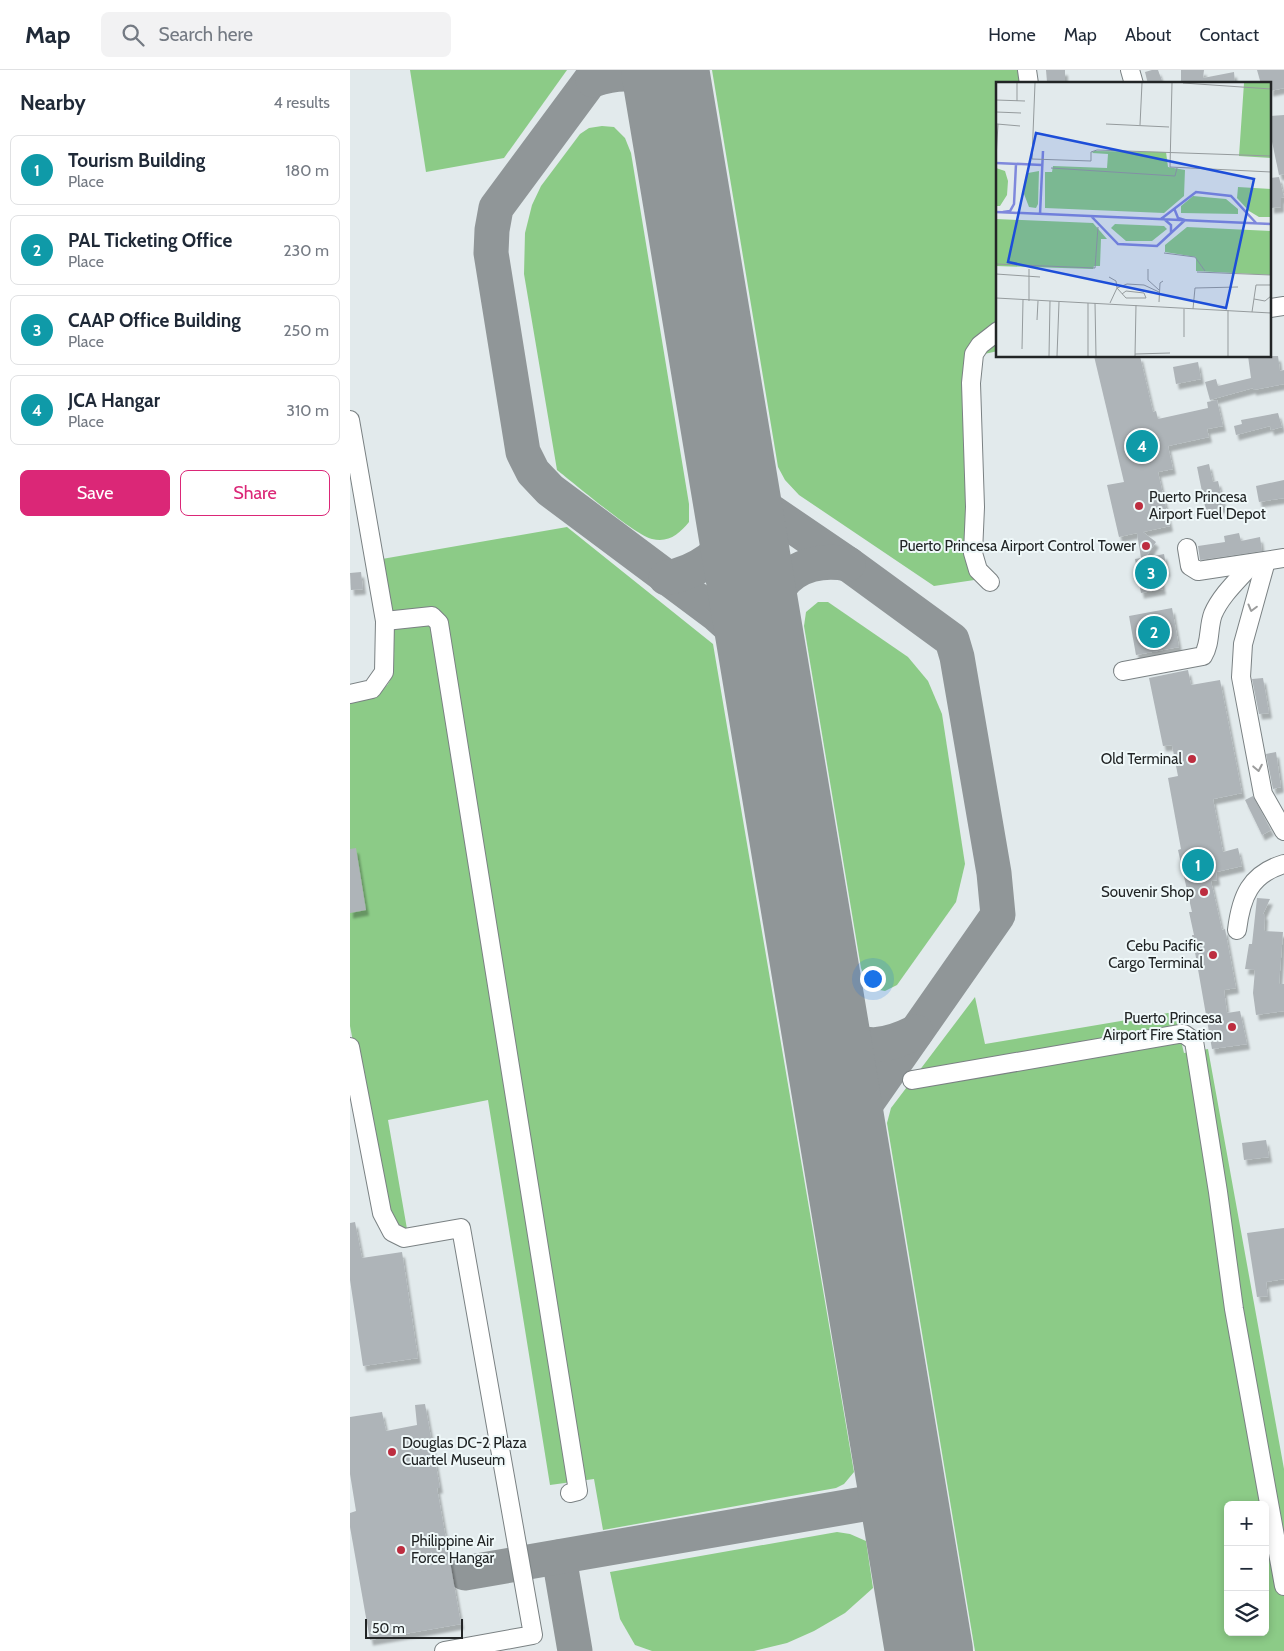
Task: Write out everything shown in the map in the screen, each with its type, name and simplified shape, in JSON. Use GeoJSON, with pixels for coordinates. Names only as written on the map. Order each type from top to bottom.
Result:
{"type":"FeatureCollection","features":[{"type":"Feature","properties":{"kind":"street"},"geometry":{"type":"LineString","coordinates":[[990,582],[978,570],[973,553],[975,507],[971,383],[974,354],[980,345],[996,333]]}},
{"type":"Feature","properties":{"kind":"street"},"geometry":{"type":"LineString","coordinates":[[350,420],[385,622],[384,672],[372,690],[350,694]]}},
{"type":"Feature","properties":{"kind":"street"},"geometry":{"type":"LineString","coordinates":[[1186,548],[1190,566],[1198,571],[1284,558]]}},
{"type":"Feature","properties":{"kind":"street"},"geometry":{"type":"LineString","coordinates":[[1123,672],[1203,656],[1207,650],[1213,614],[1228,591],[1259,563]]}},
{"type":"Feature","properties":{"kind":"street"},"geometry":{"type":"LineString","coordinates":[[1259,563],[1243,644],[1241,677],[1263,794],[1284,831]]}},
{"type":"Feature","properties":{"kind":"street"},"geometry":{"type":"LineString","coordinates":[[385,622],[432,616],[439,623],[578,1491],[570,1493]]}},
{"type":"Feature","properties":{"kind":"street"},"geometry":{"type":"LineString","coordinates":[[1238,930],[1240,907],[1247,890],[1267,870],[1284,864]]}},
{"type":"Feature","properties":{"kind":"street"},"geometry":{"type":"LineString","coordinates":[[912,1080],[1179,1034],[1184,1034],[1194,1041],[1234,1309],[1284,1586]]}},
{"type":"Feature","properties":{"kind":"street"},"geometry":{"type":"LineString","coordinates":[[350,1047],[378,1198],[387,1225],[398,1236],[404,1238],[461,1228],[533,1636],[444,1651]]}},
{"type":"Feature","properties":{"kind":"green space"},"geometry":{"type":"Polygon","coordinates":[[[410,70],[567,70],[504,158],[426,172],[410,70]]]}},
{"type":"Feature","properties":{"kind":"green space"},"geometry":{"type":"Polygon","coordinates":[[[712,70],[1030,70],[1032,82],[996,82],[996,351],[975,356],[981,579],[934,586],[799,495],[785,480],[778,467],[712,70]]]}},
{"type":"Feature","properties":{"kind":"green space"},"geometry":{"type":"Polygon","coordinates":[[[614,127],[625,138],[631,153],[689,504],[689,522],[677,534],[664,540],[652,539],[633,528],[557,470],[524,274],[525,233],[532,205],[541,186],[580,134],[589,128],[614,127]]]}},
{"type":"Feature","properties":{"kind":"green space"},"geometry":{"type":"Polygon","coordinates":[[[567,527],[713,644],[854,1472],[844,1484],[836,1488],[603,1530],[594,1479],[550,1485],[488,1100],[388,1120],[407,1229],[398,1227],[392,1220],[384,1202],[350,1026],[350,700],[380,691],[388,684],[392,674],[394,642],[382,559],[567,527]]]}},
{"type":"Feature","properties":{"kind":"green space"},"geometry":{"type":"Polygon","coordinates":[[[818,602],[828,602],[908,657],[928,681],[942,714],[965,864],[956,902],[897,985],[885,991],[869,984],[861,968],[804,626],[806,612],[818,602]]]}},
{"type":"Feature","properties":{"kind":"green space"},"geometry":{"type":"Polygon","coordinates":[[[975,997],[985,1044],[1174,1012],[1184,1053],[1208,1049],[1284,1469],[1284,1651],[975,1651],[887,1123],[891,1108],[975,997]]]}},
{"type":"Feature","properties":{"kind":"green space"},"geometry":{"type":"Polygon","coordinates":[[[837,1532],[850,1534],[866,1541],[873,1588],[845,1613],[814,1631],[787,1643],[754,1651],[652,1651],[635,1645],[620,1619],[610,1572],[837,1532]]]}},
{"type":"Feature","properties":{"kind":"building"},"geometry":{"type":"Polygon","coordinates":[[[1046,70],[1065,70],[1065,81],[1047,82],[1046,70]]]}},
{"type":"Feature","properties":{"kind":"building"},"geometry":{"type":"Polygon","coordinates":[[[1158,70],[1162,81],[1148,82],[1145,72],[1158,70]]]}},
{"type":"Feature","properties":{"kind":"building"},"geometry":{"type":"Polygon","coordinates":[[[1181,70],[1204,70],[1203,78],[1234,72],[1235,82],[1181,82],[1181,70]]]}},
{"type":"Feature","properties":{"kind":"building"},"geometry":{"type":"Polygon","coordinates":[[[1257,70],[1284,70],[1284,88],[1272,91],[1272,82],[1260,82],[1257,70]]]}},
{"type":"Feature","properties":{"kind":"building"},"geometry":{"type":"Polygon","coordinates":[[[1284,115],[1284,174],[1279,175],[1272,142],[1272,116],[1284,115]]]}},
{"type":"Feature","properties":{"kind":"building"},"geometry":{"type":"Polygon","coordinates":[[[1279,177],[1284,197],[1281,198],[1281,207],[1272,208],[1272,178],[1279,177]]]}},
{"type":"Feature","properties":{"kind":"building"},"geometry":{"type":"Polygon","coordinates":[[[1272,356],[1278,356],[1280,371],[1284,370],[1284,384],[1253,390],[1253,388],[1210,400],[1205,382],[1216,379],[1218,386],[1251,378],[1248,358],[1272,358],[1272,356]]]}},
{"type":"Feature","properties":{"kind":"building"},"geometry":{"type":"Polygon","coordinates":[[[1094,358],[1140,358],[1153,412],[1156,411],[1158,419],[1208,408],[1207,402],[1217,400],[1223,426],[1207,429],[1209,437],[1168,446],[1173,469],[1158,472],[1170,526],[1143,532],[1156,542],[1145,558],[1164,554],[1167,571],[1160,575],[1163,589],[1141,593],[1135,559],[1141,558],[1137,533],[1119,537],[1107,485],[1124,482],[1094,358]]]}},
{"type":"Feature","properties":{"kind":"building"},"geometry":{"type":"Polygon","coordinates":[[[1198,362],[1201,379],[1176,384],[1173,367],[1198,362]]]}},
{"type":"Feature","properties":{"kind":"building"},"geometry":{"type":"Polygon","coordinates":[[[1278,413],[1282,427],[1271,430],[1270,426],[1236,435],[1234,426],[1242,424],[1241,420],[1278,413]]]}},
{"type":"Feature","properties":{"kind":"building"},"geometry":{"type":"Polygon","coordinates":[[[1209,464],[1213,482],[1218,481],[1224,507],[1206,511],[1197,467],[1209,464]]]}},
{"type":"Feature","properties":{"kind":"building"},"geometry":{"type":"Polygon","coordinates":[[[1284,480],[1284,498],[1259,502],[1256,486],[1284,480]]]}},
{"type":"Feature","properties":{"kind":"building"},"geometry":{"type":"Polygon","coordinates":[[[1239,533],[1241,541],[1260,537],[1262,551],[1200,560],[1198,546],[1225,542],[1224,536],[1239,533]]]}},
{"type":"Feature","properties":{"kind":"building"},"geometry":{"type":"Polygon","coordinates":[[[361,572],[363,589],[351,590],[350,573],[361,572]]]}},
{"type":"Feature","properties":{"kind":"building"},"geometry":{"type":"Polygon","coordinates":[[[1172,608],[1179,647],[1136,655],[1129,616],[1172,608]]]}},
{"type":"Feature","properties":{"kind":"building"},"geometry":{"type":"Polygon","coordinates":[[[1188,670],[1191,685],[1220,680],[1242,793],[1213,799],[1223,852],[1238,848],[1242,866],[1216,872],[1217,880],[1211,881],[1222,930],[1225,929],[1236,988],[1224,990],[1227,1013],[1240,1011],[1247,1044],[1212,1049],[1192,935],[1194,935],[1189,912],[1192,912],[1178,850],[1181,849],[1168,778],[1178,776],[1172,745],[1163,746],[1149,678],[1188,670]]]}},
{"type":"Feature","properties":{"kind":"building"},"geometry":{"type":"Polygon","coordinates":[[[1263,678],[1269,713],[1259,714],[1252,679],[1263,678]]]}},
{"type":"Feature","properties":{"kind":"building"},"geometry":{"type":"Polygon","coordinates":[[[1276,752],[1281,787],[1273,789],[1266,754],[1276,752]]]}},
{"type":"Feature","properties":{"kind":"building"},"geometry":{"type":"Polygon","coordinates":[[[1253,796],[1271,830],[1262,835],[1245,800],[1253,796]]]}},
{"type":"Feature","properties":{"kind":"building"},"geometry":{"type":"Polygon","coordinates":[[[356,848],[366,910],[350,913],[350,849],[356,848]]]}},
{"type":"Feature","properties":{"kind":"building"},"geometry":{"type":"Polygon","coordinates":[[[1257,898],[1270,899],[1263,914],[1265,914],[1264,931],[1283,932],[1279,984],[1284,984],[1284,1011],[1256,1015],[1253,993],[1255,970],[1245,969],[1249,944],[1252,944],[1257,898]]]}},
{"type":"Feature","properties":{"kind":"building"},"geometry":{"type":"Polygon","coordinates":[[[1266,1140],[1269,1157],[1244,1160],[1242,1143],[1266,1140]]]}},
{"type":"Feature","properties":{"kind":"building"},"geometry":{"type":"Polygon","coordinates":[[[355,1222],[362,1258],[402,1252],[418,1358],[363,1366],[350,1280],[350,1223],[355,1222]]]}},
{"type":"Feature","properties":{"kind":"building"},"geometry":{"type":"Polygon","coordinates":[[[1284,1228],[1284,1279],[1266,1282],[1268,1296],[1257,1297],[1247,1233],[1284,1228]]]}},
{"type":"Feature","properties":{"kind":"building","name":"Philippine Air Force Hangar"},"geometry":{"type":"Polygon","coordinates":[[[425,1404],[440,1488],[437,1488],[461,1624],[370,1640],[350,1527],[350,1513],[356,1511],[350,1474],[350,1417],[382,1412],[386,1431],[417,1425],[415,1405],[425,1404]]]}},
{"type":"Feature","properties":{"kind":"taxiway"},"geometry":{"type":"LineString","coordinates":[[598,70],[496,208],[492,230],[491,253],[523,452],[533,472],[550,490],[716,614],[763,656]]}},
{"type":"Feature","properties":{"kind":"taxiway"},"geometry":{"type":"LineString","coordinates":[[593,80],[615,75],[637,75],[656,83],[664,90],[670,100]]}},
{"type":"Feature","properties":{"kind":"taxiway"},"geometry":{"type":"LineString","coordinates":[[735,487],[848,564],[952,640],[957,657],[994,873],[998,915],[859,1114],[844,1141]]}},
{"type":"Feature","properties":{"kind":"taxiway"},"geometry":{"type":"LineString","coordinates":[[666,578],[699,567],[726,544],[735,522],[735,487]]}},
{"type":"Feature","properties":{"kind":"taxiway"},"geometry":{"type":"LineString","coordinates":[[759,635],[774,596],[787,578],[803,568],[820,563],[848,564]]}},
{"type":"Feature","properties":{"kind":"taxiway"},"geometry":{"type":"LineString","coordinates":[[826,1035],[872,1045],[892,1042],[916,1032]]}},
{"type":"Feature","properties":{"kind":"taxiway"},"geometry":{"type":"LineString","coordinates":[[465,1573],[904,1497]]}},
{"type":"Feature","properties":{"kind":"taxiway"},"geometry":{"type":"LineString","coordinates":[[559,1557],[575,1651]]}},
{"type":"Feature","properties":{"kind":"taxiway"},"geometry":{"type":"LineString","coordinates":[[916,1651],[924,1621]]}},
{"type":"Feature","properties":{"kind":"runway"},"geometry":{"type":"LineString","coordinates":[[665,70],[929,1651]]}},
{"type":"Feature","properties":{"kind":"place","name":"JCA Hangar"},"geometry":{"type":"Point","coordinates":[1142,446]}},
{"type":"Feature","properties":{"kind":"place","name":"Puerto Princesa Airport Fuel Depot"},"geometry":{"type":"Point","coordinates":[1139,506]}},
{"type":"Feature","properties":{"kind":"place","name":"Puerto Princesa Airport Control Tower"},"geometry":{"type":"Point","coordinates":[1146,546]}},
{"type":"Feature","properties":{"kind":"place","name":"CAAP Office Building"},"geometry":{"type":"Point","coordinates":[1151,573]}},
{"type":"Feature","properties":{"kind":"place","name":"PAL Ticketing Office"},"geometry":{"type":"Point","coordinates":[1154,632]}},
{"type":"Feature","properties":{"kind":"place","name":"Old Terminal"},"geometry":{"type":"Point","coordinates":[1192,759]}},
{"type":"Feature","properties":{"kind":"place","name":"Tourism Building"},"geometry":{"type":"Point","coordinates":[1198,865]}},
{"type":"Feature","properties":{"kind":"place","name":"Souvenir Shop"},"geometry":{"type":"Point","coordinates":[1204,892]}},
{"type":"Feature","properties":{"kind":"place","name":"Cebu Pacific Cargo Terminal"},"geometry":{"type":"Point","coordinates":[1213,955]}},
{"type":"Feature","properties":{"kind":"place","name":"Puerto Princesa Airport Fire Station"},"geometry":{"type":"Point","coordinates":[1232,1027]}},
{"type":"Feature","properties":{"kind":"place","name":"Douglas DC-2 Plaza Cuartel Museum"},"geometry":{"type":"Point","coordinates":[392,1452]}},
{"type":"Feature","properties":{"kind":"place","name":"Philippine Air Force Hangar"},"geometry":{"type":"Point","coordinates":[401,1550]}}]}
